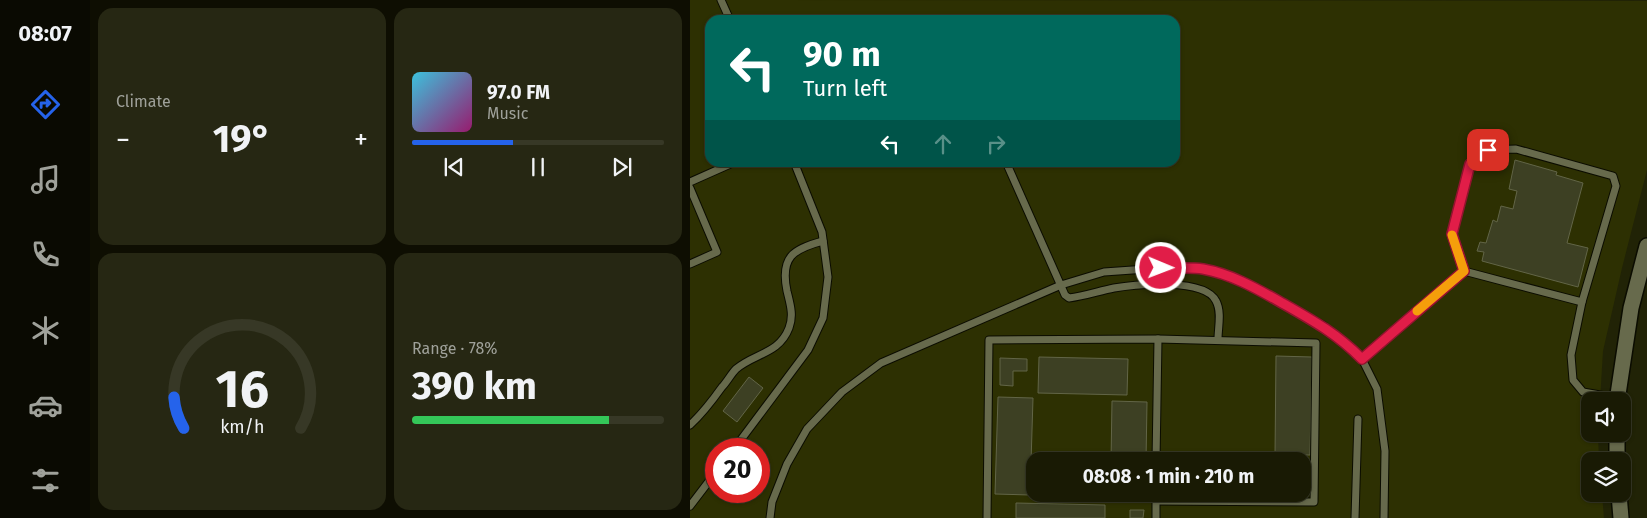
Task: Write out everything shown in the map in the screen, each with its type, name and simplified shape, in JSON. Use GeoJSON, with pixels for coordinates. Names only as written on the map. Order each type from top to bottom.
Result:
{"type":"FeatureCollection","features":[{"type":"Feature","properties":{"kind":"main road"},"geometry":{"type":"LineString","coordinates":[[1618,392],[1631,308],[1647,246]]}},
{"type":"Feature","properties":{"kind":"main road"},"geometry":{"type":"LineString","coordinates":[[1620,502],[1621,518]]}},
{"type":"Feature","properties":{"kind":"lane"},"geometry":{"type":"LineString","coordinates":[[721,0],[728,15]]}},
{"type":"Feature","properties":{"kind":"lane"},"geometry":{"type":"LineString","coordinates":[[1464,271],[1452,234],[1470,164],[1488,150],[1516,150],[1613,176],[1616,186],[1582,302],[1571,355],[1574,380],[1583,392]]}},
{"type":"Feature","properties":{"kind":"lane"},"geometry":{"type":"LineString","coordinates":[[690,182],[724,167]]}},
{"type":"Feature","properties":{"kind":"lane"},"geometry":{"type":"LineString","coordinates":[[742,438],[808,350],[823,318],[828,276],[822,232],[796,167]]}},
{"type":"Feature","properties":{"kind":"lane"},"geometry":{"type":"LineString","coordinates":[[1008,167],[1064,295],[1069,298],[1132,285],[1172,285],[1208,292],[1216,300],[1219,309],[1218,340]]}},
{"type":"Feature","properties":{"kind":"lane"},"geometry":{"type":"LineString","coordinates":[[690,188],[717,252],[690,264]]}},
{"type":"Feature","properties":{"kind":"lane"},"geometry":{"type":"LineString","coordinates":[[690,425],[699,417],[736,370],[749,360],[774,348],[784,340],[790,326],[792,310],[787,289],[785,267],[790,256],[807,245],[823,241]]}},
{"type":"Feature","properties":{"kind":"lane"},"geometry":{"type":"LineString","coordinates":[[770,518],[772,502],[784,472],[807,429],[842,392],[881,363],[1061,285],[1104,272],[1161,268],[1202,269],[1223,274],[1258,289],[1324,326],[1362,359],[1377,389],[1385,451],[1384,518]]}},
{"type":"Feature","properties":{"kind":"lane"},"geometry":{"type":"LineString","coordinates":[[1362,359],[1464,271]]}},
{"type":"Feature","properties":{"kind":"lane"},"geometry":{"type":"LineString","coordinates":[[1464,271],[1582,302]]}},
{"type":"Feature","properties":{"kind":"lane"},"geometry":{"type":"LineString","coordinates":[[1156,452],[1158,339]]}},
{"type":"Feature","properties":{"kind":"lane"},"geometry":{"type":"LineString","coordinates":[[986,518],[989,340],[1158,339],[1316,343],[1314,502],[1311,502]]}},
{"type":"Feature","properties":{"kind":"lane"},"geometry":{"type":"LineString","coordinates":[[1355,518],[1358,418]]}},
{"type":"Feature","properties":{"kind":"lane"},"geometry":{"type":"LineString","coordinates":[[690,506],[705,486]]}},
{"type":"Feature","properties":{"kind":"lane"},"geometry":{"type":"LineString","coordinates":[[1156,502],[1156,518]]}},
{"type":"Feature","properties":{"kind":"green space"},"geometry":{"type":"Polygon","coordinates":[[[690,0],[1647,1],[1647,170],[1603,351],[1601,392],[1581,392],[1581,442],[1598,442],[1599,452],[1581,452],[1581,502],[1603,502],[1604,518],[690,518],[690,0]]]}},
{"type":"Feature","properties":{"kind":"building"},"geometry":{"type":"Polygon","coordinates":[[[1515,160],[1557,172],[1556,175],[1583,183],[1567,243],[1588,248],[1578,287],[1482,261],[1484,252],[1477,251],[1480,242],[1486,243],[1493,220],[1497,222],[1501,206],[1513,209],[1517,191],[1509,189],[1515,160]]]}},
{"type":"Feature","properties":{"kind":"building"},"geometry":{"type":"Polygon","coordinates":[[[1276,356],[1312,357],[1310,452],[1275,452],[1276,356]]]}},
{"type":"Feature","properties":{"kind":"building"},"geometry":{"type":"Polygon","coordinates":[[[1039,357],[1128,359],[1127,395],[1038,393],[1039,357]]]}},
{"type":"Feature","properties":{"kind":"building"},"geometry":{"type":"Polygon","coordinates":[[[1000,358],[1027,359],[1027,371],[1013,371],[1013,386],[1000,385],[1000,358]]]}},
{"type":"Feature","properties":{"kind":"building"},"geometry":{"type":"Polygon","coordinates":[[[749,377],[763,388],[737,422],[723,411],[749,377]]]}},
{"type":"Feature","properties":{"kind":"building"},"geometry":{"type":"Polygon","coordinates":[[[998,397],[1033,398],[1031,452],[1026,452],[1026,495],[995,494],[998,397]]]}},
{"type":"Feature","properties":{"kind":"building"},"geometry":{"type":"Polygon","coordinates":[[[1112,401],[1147,402],[1146,452],[1111,452],[1112,401]]]}},
{"type":"Feature","properties":{"kind":"building"},"geometry":{"type":"Polygon","coordinates":[[[1016,503],[1105,505],[1105,518],[1016,518],[1016,503]]]}},
{"type":"Feature","properties":{"kind":"building"},"geometry":{"type":"Polygon","coordinates":[[[1130,510],[1144,510],[1143,518],[1130,518],[1130,510]]]}},
{"type":"Feature","properties":{"kind":"slow traffic"},"geometry":{"type":"LineString","coordinates":[[1417,311],[1464,271],[1452,235]]}},
{"type":"Feature","properties":{"kind":"route"},"geometry":{"type":"LineString","coordinates":[[1161,268],[1202,269],[1223,274],[1258,289],[1324,326],[1362,359],[1464,271],[1452,234],[1470,164],[1488,150]]}}]}
